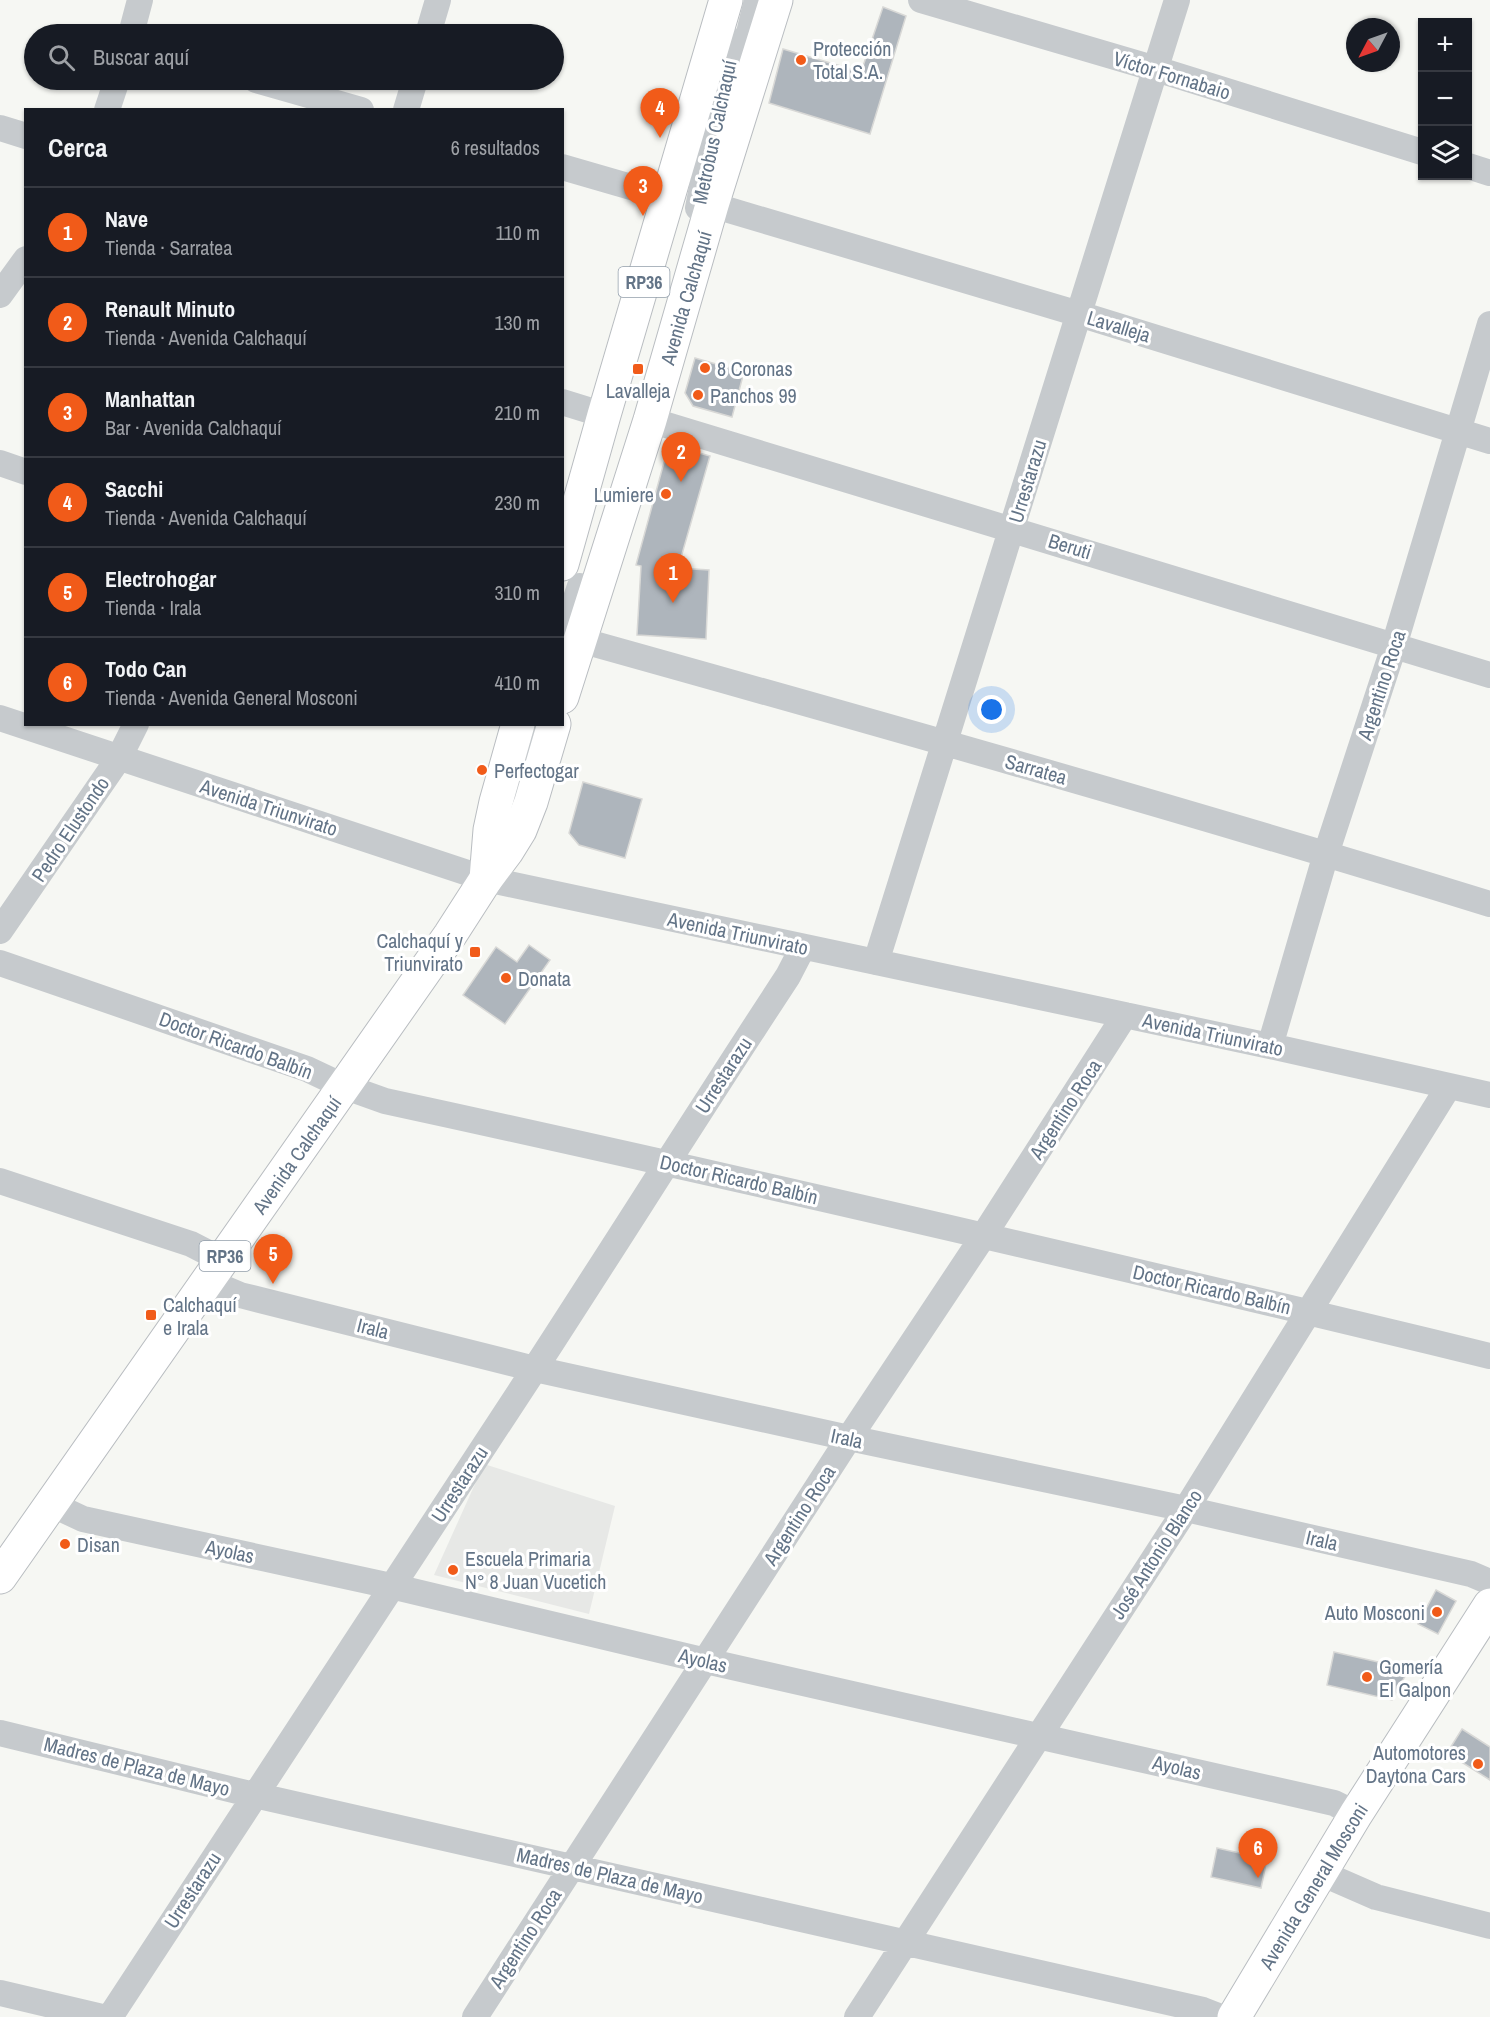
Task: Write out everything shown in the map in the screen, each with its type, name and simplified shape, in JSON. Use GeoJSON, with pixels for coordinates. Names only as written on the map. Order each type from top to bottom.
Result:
{"type":"FeatureCollection","features":[{"type":"Feature","properties":{"kind":"main road","name":"RP36"},"geometry":{"type":"LineString","coordinates":[[564,557],[726,0]]}},
{"type":"Feature","properties":{"kind":"main road","name":"Avenida Calchaquí"},"geometry":{"type":"LineString","coordinates":[[564,684],[571,640],[650,420],[712,205],[776,0]]}},
{"type":"Feature","properties":{"kind":"main road","name":"Avenida Calchaquí"},"geometry":{"type":"LineString","coordinates":[[486,879],[495,802],[517,726]]}},
{"type":"Feature","properties":{"kind":"main road","name":"Avenida Calchaquí"},"geometry":{"type":"LineString","coordinates":[[0,1577],[507,851],[520,830],[531,802],[553,726]]}},
{"type":"Feature","properties":{"kind":"main road","name":"Avenida General Mosconi"},"geometry":{"type":"LineString","coordinates":[[1234,2017],[1356,1814],[1490,1605]]}},
{"type":"Feature","properties":{"kind":"street"},"geometry":{"type":"LineString","coordinates":[[133,24],[140,0]]}},
{"type":"Feature","properties":{"kind":"street"},"geometry":{"type":"LineString","coordinates":[[431,24],[438,0]]}},
{"type":"Feature","properties":{"kind":"street","name":"Metrobus Calchaquí"},"geometry":{"type":"LineString","coordinates":[[571,640],[696,215],[722,83],[744,0]]}},
{"type":"Feature","properties":{"kind":"street","name":"Metrobus Calchaquí"},"geometry":{"type":"LineString","coordinates":[[712,205],[757,0]]}},
{"type":"Feature","properties":{"kind":"street","name":"Víctor Fornabaio"},"geometry":{"type":"LineString","coordinates":[[921,0],[1156,69],[1418,151]]}},
{"type":"Feature","properties":{"kind":"street","name":"Urrestarazu"},"geometry":{"type":"LineString","coordinates":[[876,962],[1177,0]]}},
{"type":"Feature","properties":{"kind":"street"},"geometry":{"type":"LineString","coordinates":[[108,108],[114,90]]}},
{"type":"Feature","properties":{"kind":"street"},"geometry":{"type":"LineString","coordinates":[[291,90],[354,108]]}},
{"type":"Feature","properties":{"kind":"street"},"geometry":{"type":"LineString","coordinates":[[407,108],[412,90]]}},
{"type":"Feature","properties":{"kind":"street"},"geometry":{"type":"LineString","coordinates":[[0,128],[24,135]]}},
{"type":"Feature","properties":{"kind":"street"},"geometry":{"type":"LineString","coordinates":[[564,168],[669,198]]}},
{"type":"Feature","properties":{"kind":"street"},"geometry":{"type":"LineString","coordinates":[[1472,168],[1490,173]]}},
{"type":"Feature","properties":{"kind":"street","name":"Lavalleja"},"geometry":{"type":"LineString","coordinates":[[712,205],[1079,314],[1490,441]]}},
{"type":"Feature","properties":{"kind":"street"},"geometry":{"type":"LineString","coordinates":[[0,295],[24,262]]}},
{"type":"Feature","properties":{"kind":"street","name":"Argentino Roca"},"geometry":{"type":"LineString","coordinates":[[1270,1046],[1326,854],[1394,646],[1490,324]]}},
{"type":"Feature","properties":{"kind":"street"},"geometry":{"type":"LineString","coordinates":[[564,403],[604,415]]}},
{"type":"Feature","properties":{"kind":"street","name":"Beruti"},"geometry":{"type":"LineString","coordinates":[[650,420],[1490,675]]}},
{"type":"Feature","properties":{"kind":"street"},"geometry":{"type":"LineString","coordinates":[[0,463],[24,471]]}},
{"type":"Feature","properties":{"kind":"street","name":"Sarratea"},"geometry":{"type":"LineString","coordinates":[[571,640],[946,742],[1490,904]]}},
{"type":"Feature","properties":{"kind":"street","name":"Avenida Triunvirato"},"geometry":{"type":"LineString","coordinates":[[0,718],[486,879],[1490,1095]]}},
{"type":"Feature","properties":{"kind":"street","name":"Pedro Elustondo"},"geometry":{"type":"LineString","coordinates":[[0,931],[119,758],[135,726]]}},
{"type":"Feature","properties":{"kind":"street"},"geometry":{"type":"LineString","coordinates":[[486,879],[536,726]]}},
{"type":"Feature","properties":{"kind":"street","name":"Urrestarazu"},"geometry":{"type":"LineString","coordinates":[[110,2017],[535,1369],[666,1162],[788,976],[803,947]]}},
{"type":"Feature","properties":{"kind":"street","name":"Doctor Ricardo Balbín"},"geometry":{"type":"LineString","coordinates":[[0,963],[307,1069],[343,1086],[385,1101],[666,1162],[984,1235],[1490,1356]]}},
{"type":"Feature","properties":{"kind":"street","name":"Argentino Roca"},"geometry":{"type":"LineString","coordinates":[[474,2017],[1125,1015]]}},
{"type":"Feature","properties":{"kind":"street","name":"José Antonio Blanco"},"geometry":{"type":"LineString","coordinates":[[857,2017],[1186,1509],[1449,1086]]}},
{"type":"Feature","properties":{"kind":"street","name":"Irala"},"geometry":{"type":"LineString","coordinates":[[0,1181],[191,1244],[240,1295],[535,1369],[1186,1509],[1471,1574],[1490,1582]]}},
{"type":"Feature","properties":{"kind":"street","name":"Ayolas"},"geometry":{"type":"LineString","coordinates":[[51,1504],[83,1519],[391,1586],[706,1661],[1334,1803],[1356,1814]]}},
{"type":"Feature","properties":{"kind":"street","name":"Madres de Plaza de Mayo"},"geometry":{"type":"LineString","coordinates":[[0,1733],[254,1795],[1203,2010],[1221,2017]]}},
{"type":"Feature","properties":{"kind":"street"},"geometry":{"type":"LineString","coordinates":[[1321,1873],[1376,1897],[1490,1926]]}},
{"type":"Feature","properties":{"kind":"street"},"geometry":{"type":"LineString","coordinates":[[0,1993],[102,2017]]}},
{"type":"Feature","properties":{"kind":"shaded area"},"geometry":{"type":"Polygon","coordinates":[[[484,1464],[615,1506],[589,1614],[434,1575],[484,1464]]]}},
{"type":"Feature","properties":{"kind":"building","name":"Protección Total S.A."},"geometry":{"type":"Polygon","coordinates":[[[883,7],[906,16],[870,134],[769,103],[783,49],[861,72],[883,7]]]}},
{"type":"Feature","properties":{"kind":"building"},"geometry":{"type":"Polygon","coordinates":[[[695,358],[744,372],[732,417],[693,406],[685,393],[695,358]]]}},
{"type":"Feature","properties":{"kind":"building"},"geometry":{"type":"Polygon","coordinates":[[[678,447],[710,456],[678,568],[709,570],[706,639],[637,635],[641,566],[636,565],[666,455],[678,447]]]}},
{"type":"Feature","properties":{"kind":"building"},"geometry":{"type":"Polygon","coordinates":[[[583,782],[642,799],[625,858],[579,845],[569,833],[583,782]]]}},
{"type":"Feature","properties":{"kind":"building","name":"Donata"},"geometry":{"type":"Polygon","coordinates":[[[529,945],[550,960],[505,1024],[463,995],[496,947],[517,962],[529,945]]]}},
{"type":"Feature","properties":{"kind":"building","name":"Auto Mosconi"},"geometry":{"type":"Polygon","coordinates":[[[1436,1590],[1456,1601],[1438,1634],[1418,1624],[1436,1590]]]}},
{"type":"Feature","properties":{"kind":"building","name":"Gomería El Galpon"},"geometry":{"type":"Polygon","coordinates":[[[1334,1652],[1409,1669],[1392,1700],[1327,1685],[1334,1652]]]}},
{"type":"Feature","properties":{"kind":"building","name":"Automotores Daytona Cars"},"geometry":{"type":"Polygon","coordinates":[[[1462,1729],[1490,1747],[1490,1780],[1447,1753],[1462,1729]]]}},
{"type":"Feature","properties":{"kind":"building"},"geometry":{"type":"Polygon","coordinates":[[[1217,1848],[1267,1859],[1261,1888],[1211,1877],[1217,1848]]]}},
{"type":"Feature","properties":{"kind":"place","name":"Protección Total S.A."},"geometry":{"type":"Point","coordinates":[801,60]}},
{"type":"Feature","properties":{"kind":"place","name":"Sacchi"},"geometry":{"type":"Point","coordinates":[660,138]}},
{"type":"Feature","properties":{"kind":"place","name":"Manhattan"},"geometry":{"type":"Point","coordinates":[643,216]}},
{"type":"Feature","properties":{"kind":"place","name":"8 Coronas"},"geometry":{"type":"Point","coordinates":[705,368]}},
{"type":"Feature","properties":{"kind":"place","name":"Lavalleja"},"geometry":{"type":"Point","coordinates":[638,369]}},
{"type":"Feature","properties":{"kind":"place","name":"Panchos 99"},"geometry":{"type":"Point","coordinates":[698,395]}},
{"type":"Feature","properties":{"kind":"place","name":"Renault Minuto"},"geometry":{"type":"Point","coordinates":[681,482]}},
{"type":"Feature","properties":{"kind":"place","name":"Lumiere"},"geometry":{"type":"Point","coordinates":[666,494]}},
{"type":"Feature","properties":{"kind":"place","name":"Nave"},"geometry":{"type":"Point","coordinates":[673,603]}},
{"type":"Feature","properties":{"kind":"place","name":"Perfectogar"},"geometry":{"type":"Point","coordinates":[482,770]}},
{"type":"Feature","properties":{"kind":"place","name":"Calchaquí y Triunvirato"},"geometry":{"type":"Point","coordinates":[475,952]}},
{"type":"Feature","properties":{"kind":"place","name":"Donata"},"geometry":{"type":"Point","coordinates":[506,978]}},
{"type":"Feature","properties":{"kind":"place","name":"Electrohogar"},"geometry":{"type":"Point","coordinates":[273,1284]}},
{"type":"Feature","properties":{"kind":"place","name":"Calchaquí e Irala"},"geometry":{"type":"Point","coordinates":[151,1315]}},
{"type":"Feature","properties":{"kind":"place","name":"Disan"},"geometry":{"type":"Point","coordinates":[65,1544]}},
{"type":"Feature","properties":{"kind":"place","name":"Escuela Primaria N° 8 Juan Vucetich"},"geometry":{"type":"Point","coordinates":[453,1570]}},
{"type":"Feature","properties":{"kind":"place","name":"Auto Mosconi"},"geometry":{"type":"Point","coordinates":[1437,1612]}},
{"type":"Feature","properties":{"kind":"place","name":"Gomería El Galpon"},"geometry":{"type":"Point","coordinates":[1367,1677]}},
{"type":"Feature","properties":{"kind":"place","name":"Automotores Daytona Cars"},"geometry":{"type":"Point","coordinates":[1478,1764]}},
{"type":"Feature","properties":{"kind":"place","name":"Todo Can"},"geometry":{"type":"Point","coordinates":[1258,1878]}}]}
